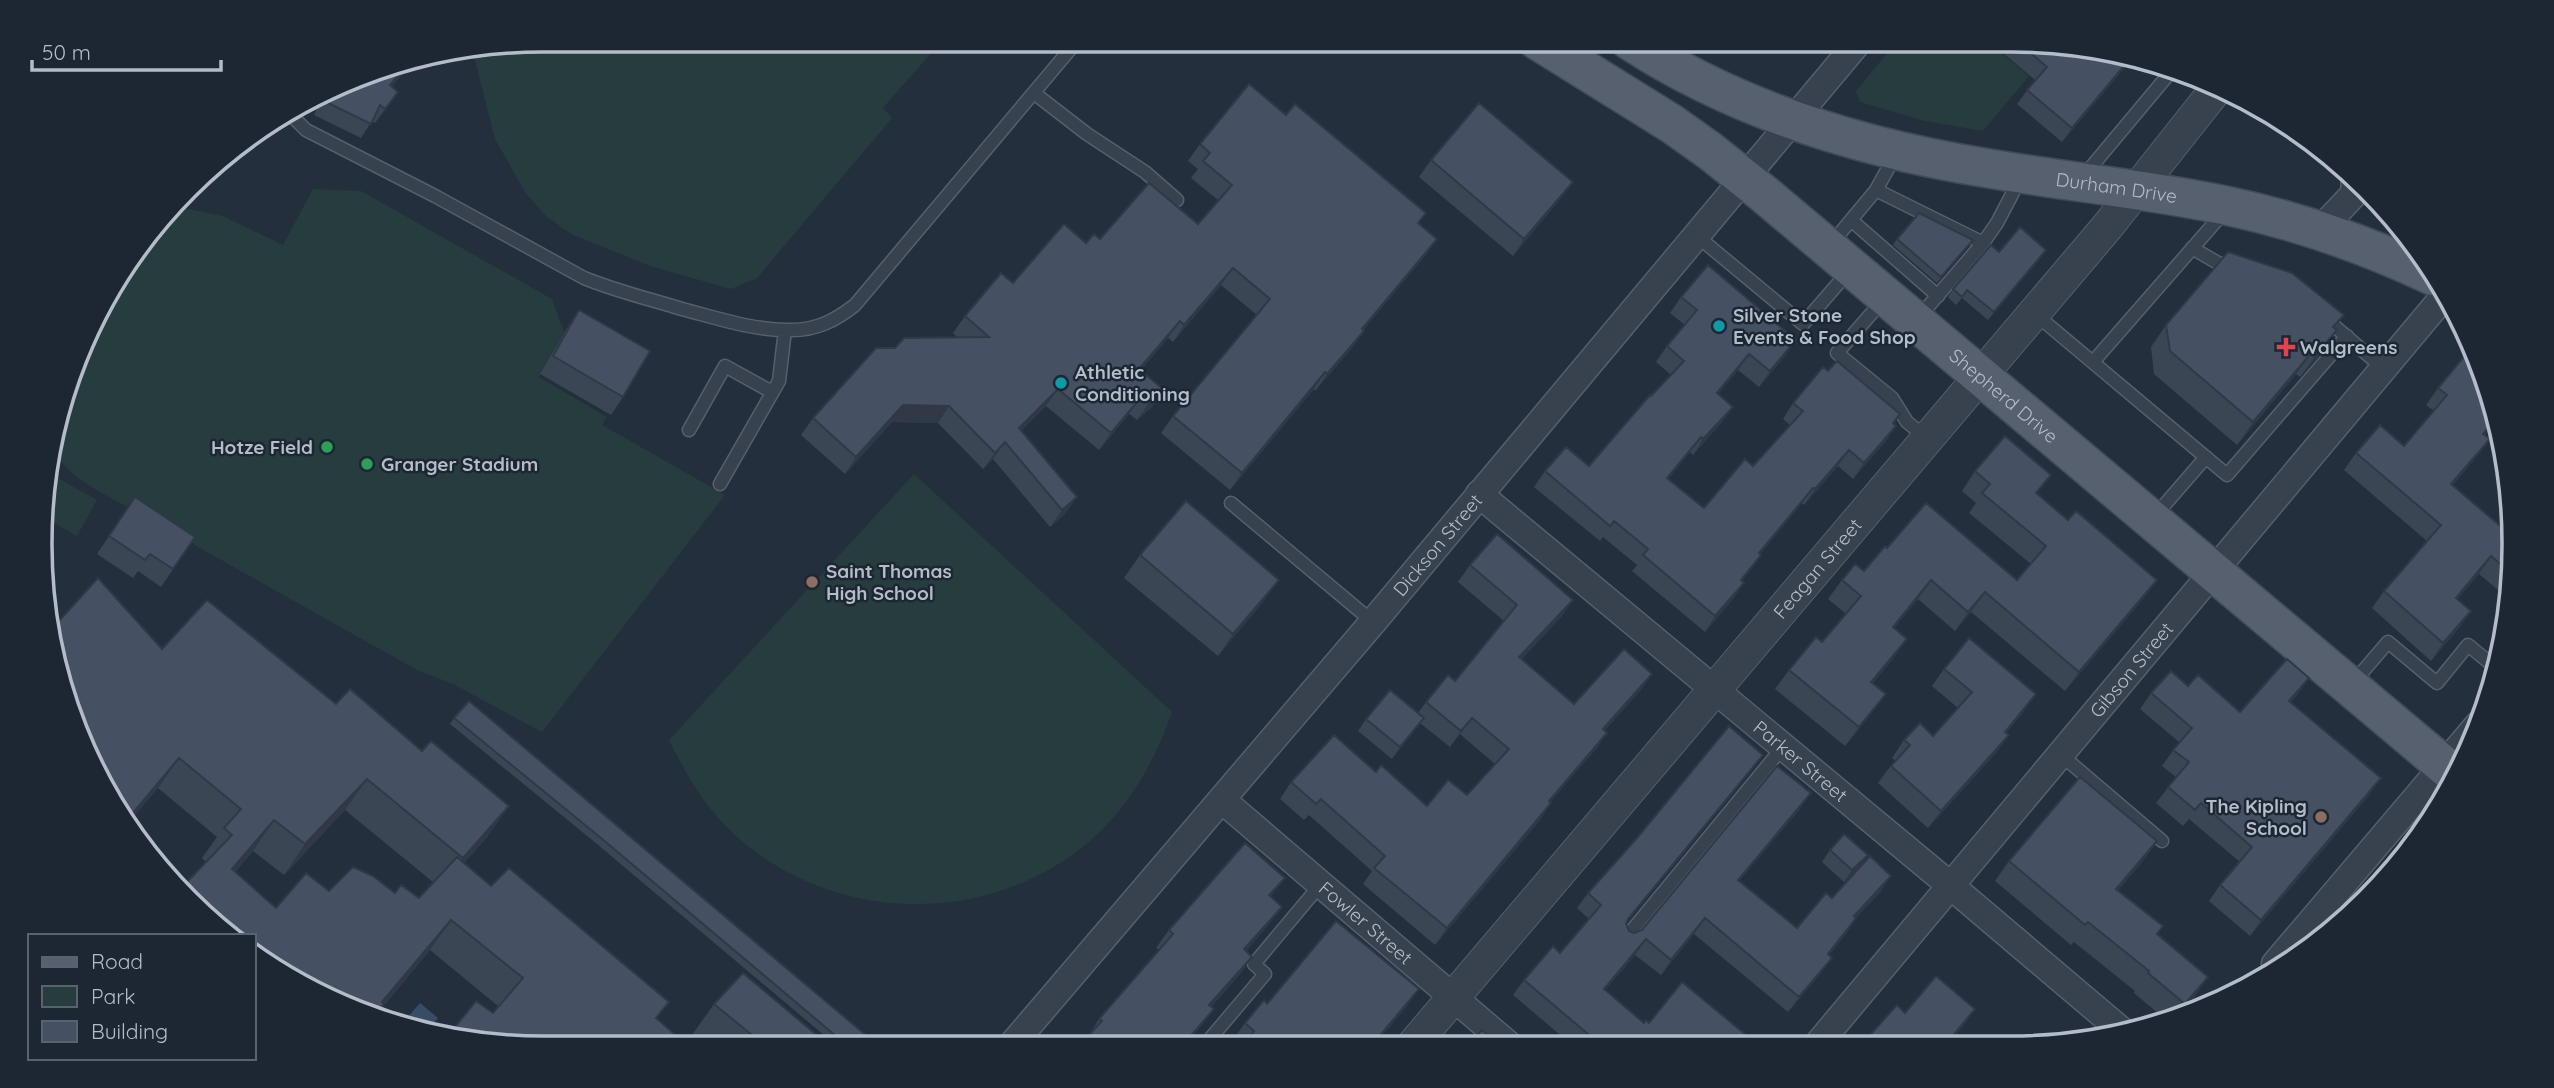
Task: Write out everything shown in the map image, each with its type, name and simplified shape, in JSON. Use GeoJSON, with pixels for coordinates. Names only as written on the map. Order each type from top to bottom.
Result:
{"type":"FeatureCollection","features":[{"type":"Feature","properties":{"kind":"main road","name":"Shepherd Drive"},"geometry":{"type":"LineString","coordinates":[[1556,52],[1672,124],[1745,179],[1844,245],[1886,296],[1927,308],[1980,377],[2447,768]]}},
{"type":"Feature","properties":{"kind":"main road"},"geometry":{"type":"LineString","coordinates":[[1647,52],[1719,90],[1771,113],[1796,120]]}},
{"type":"Feature","properties":{"kind":"main road","name":"Durham Drive"},"geometry":{"type":"LineString","coordinates":[[1796,120],[1898,151],[2023,174],[2138,189],[2229,206],[2320,230],[2418,270]]}},
{"type":"Feature","properties":{"kind":"street","name":"Dickson Street"},"geometry":{"type":"LineString","coordinates":[[1020,1036],[1373,622],[1850,52]]}},
{"type":"Feature","properties":{"kind":"street","name":"Feagan Street"},"geometry":{"type":"LineString","coordinates":[[1421,1036],[2034,313],[2138,189],[2211,96]]}},
{"type":"Feature","properties":{"kind":"street"},"geometry":{"type":"LineString","coordinates":[[2320,230],[2354,192]]}},
{"type":"Feature","properties":{"kind":"street","name":"Gibson Street"},"geometry":{"type":"LineString","coordinates":[[1825,1036],[2438,303]]}},
{"type":"Feature","properties":{"kind":"street","name":"Parker Street"},"geometry":{"type":"LineString","coordinates":[[1479,494],[2114,1024]]}},
{"type":"Feature","properties":{"kind":"street"},"geometry":{"type":"LineString","coordinates":[[2288,949],[2443,777]]}},
{"type":"Feature","properties":{"kind":"street","name":"Fowler Street"},"geometry":{"type":"LineString","coordinates":[[1222,800],[1498,1036]]}},
{"type":"Feature","properties":{"kind":"lane"},"geometry":{"type":"LineString","coordinates":[[296,120],[306,130],[435,196],[584,278],[700,314],[745,324],[798,330],[828,323],[855,305],[1068,52]]}},
{"type":"Feature","properties":{"kind":"lane"},"geometry":{"type":"LineString","coordinates":[[2079,181],[2165,78]]}},
{"type":"Feature","properties":{"kind":"lane"},"geometry":{"type":"LineString","coordinates":[[1034,93],[1087,134],[1145,172],[1177,200]]}},
{"type":"Feature","properties":{"kind":"lane"},"geometry":{"type":"LineString","coordinates":[[1697,236],[1802,324],[1898,151]]}},
{"type":"Feature","properties":{"kind":"lane"},"geometry":{"type":"LineString","coordinates":[[1844,245],[1927,308],[1983,243],[2023,174]]}},
{"type":"Feature","properties":{"kind":"lane"},"geometry":{"type":"LineString","coordinates":[[1875,190],[1983,243]]}},
{"type":"Feature","properties":{"kind":"lane"},"geometry":{"type":"LineString","coordinates":[[2093,362],[2229,206]]}},
{"type":"Feature","properties":{"kind":"lane"},"geometry":{"type":"LineString","coordinates":[[2192,248],[2218,263],[2242,272]]}},
{"type":"Feature","properties":{"kind":"lane"},"geometry":{"type":"LineString","coordinates":[[1886,296],[1837,353],[1892,398],[1907,422],[1927,438]]}},
{"type":"Feature","properties":{"kind":"lane"},"geometry":{"type":"LineString","coordinates":[[2034,313],[2227,475],[2347,336]]}},
{"type":"Feature","properties":{"kind":"lane"},"geometry":{"type":"LineString","coordinates":[[2319,313],[2383,368]]}},
{"type":"Feature","properties":{"kind":"lane"},"geometry":{"type":"LineString","coordinates":[[720,484],[779,381],[785,330]]}},
{"type":"Feature","properties":{"kind":"lane"},"geometry":{"type":"LineString","coordinates":[[689,430],[725,366],[772,392]]}},
{"type":"Feature","properties":{"kind":"lane"},"geometry":{"type":"LineString","coordinates":[[2152,520],[2206,457]]}},
{"type":"Feature","properties":{"kind":"lane"},"geometry":{"type":"LineString","coordinates":[[1231,503],[1373,622]]}},
{"type":"Feature","properties":{"kind":"lane"},"geometry":{"type":"LineString","coordinates":[[2350,687],[2388,642],[2437,682],[2468,645],[2487,661]]}},
{"type":"Feature","properties":{"kind":"lane"},"geometry":{"type":"LineString","coordinates":[[1624,940],[1783,747]]}},
{"type":"Feature","properties":{"kind":"lane"},"geometry":{"type":"LineString","coordinates":[[2060,754],[2162,841]]}},
{"type":"Feature","properties":{"kind":"lane"},"geometry":{"type":"LineString","coordinates":[[1212,1036],[1265,974],[1254,964],[1321,884]]}},
{"type":"Feature","properties":{"kind":"green space"},"geometry":{"type":"Polygon","coordinates":[[[544,52],[932,52],[883,108],[892,118],[757,278],[731,289],[650,266],[571,234],[546,216],[527,195],[495,139],[474,58],[544,52]]]}},
{"type":"Feature","properties":{"kind":"green space"},"geometry":{"type":"Polygon","coordinates":[[[1888,52],[2000,52],[2029,76],[1983,131],[1925,121],[1860,102],[1856,91],[1888,52]]]}},
{"type":"Feature","properties":{"kind":"green space","name":"Granger Stadium"},"geometry":{"type":"Polygon","coordinates":[[[313,189],[361,191],[552,299],[564,332],[539,377],[607,417],[602,425],[725,495],[542,732],[453,684],[417,670],[95,489],[75,476],[60,460],[69,417],[103,327],[135,271],[185,208],[223,216],[283,245],[313,189]]]}},
{"type":"Feature","properties":{"kind":"green space"},"geometry":{"type":"Polygon","coordinates":[[[914,474],[1172,712],[1158,748],[1140,782],[1117,813],[1090,841],[1050,869],[1006,889],[959,901],[912,904],[864,899],[818,886],[775,865],[735,835],[715,814],[690,779],[669,740],[914,474]]]}},
{"type":"Feature","properties":{"kind":"green space"},"geometry":{"type":"Polygon","coordinates":[[[57,478],[97,500],[77,536],[53,523],[57,478]]]}},
{"type":"Feature","properties":{"kind":"water"},"geometry":{"type":"Polygon","coordinates":[[[420,1003],[438,1018],[434,1023],[409,1016],[420,1003]]]}},
{"type":"Feature","properties":{"kind":"building"},"geometry":{"type":"Polygon","coordinates":[[[2031,53],[2074,57],[2124,66],[2072,128],[2027,90],[2047,67],[2031,53]]]}},
{"type":"Feature","properties":{"kind":"building"},"geometry":{"type":"Polygon","coordinates":[[[399,75],[390,85],[398,92],[385,109],[380,105],[371,124],[328,103],[399,75]]]}},
{"type":"Feature","properties":{"kind":"building"},"geometry":{"type":"Polygon","coordinates":[[[1249,84],[1286,115],[1295,104],[1426,213],[1418,223],[1437,239],[1362,329],[1364,331],[1327,374],[1325,372],[1242,473],[1173,416],[1270,299],[1233,268],[1184,325],[1180,321],[1139,369],[1164,390],[1149,403],[1141,397],[1111,433],[1058,389],[1019,428],[1077,497],[1062,510],[1005,442],[995,453],[949,406],[903,405],[856,457],[813,418],[876,348],[895,348],[904,338],[989,337],[965,316],[1001,273],[1013,283],[1064,224],[1086,243],[1094,234],[1100,239],[1149,183],[1198,224],[1232,185],[1203,161],[1210,153],[1200,144],[1249,84]]]}},
{"type":"Feature","properties":{"kind":"building"},"geometry":{"type":"Polygon","coordinates":[[[1479,103],[1573,182],[1524,239],[1431,160],[1479,103]]]}},
{"type":"Feature","properties":{"kind":"building"},"geometry":{"type":"Polygon","coordinates":[[[1919,213],[1973,240],[1941,277],[1897,239],[1919,213]]]}},
{"type":"Feature","properties":{"kind":"building"},"geometry":{"type":"Polygon","coordinates":[[[2020,227],[2046,250],[1994,312],[1967,290],[1962,297],[1953,289],[1991,245],[1999,252],[2020,227]]]}},
{"type":"Feature","properties":{"kind":"building","name":"Walgreens"},"geometry":{"type":"Polygon","coordinates":[[[2228,252],[2292,273],[2344,315],[2333,327],[2337,330],[2316,355],[2312,352],[2253,422],[2170,351],[2166,325],[2228,252]]]}},
{"type":"Feature","properties":{"kind":"building"},"geometry":{"type":"Polygon","coordinates":[[[1708,265],[1796,340],[1770,371],[1749,354],[1717,393],[1733,407],[1703,439],[1701,437],[1667,478],[1704,508],[1745,459],[1753,466],[1803,411],[1793,403],[1823,367],[1828,371],[1837,361],[1900,414],[1893,423],[1896,426],[1864,463],[1849,450],[1815,489],[1813,488],[1759,553],[1761,555],[1741,580],[1744,583],[1715,616],[1643,555],[1648,549],[1614,521],[1610,526],[1545,471],[1566,447],[1589,466],[1650,395],[1684,361],[1667,346],[1697,310],[1681,297],[1708,265]]]}},
{"type":"Feature","properties":{"kind":"building"},"geometry":{"type":"Polygon","coordinates":[[[579,310],[650,351],[623,397],[553,356],[579,310]]]}},
{"type":"Feature","properties":{"kind":"building"},"geometry":{"type":"Polygon","coordinates":[[[2464,356],[2485,417],[2488,428],[2483,434],[2490,439],[2451,484],[2501,527],[2502,544],[2501,564],[2491,556],[2456,598],[2471,611],[2443,643],[2384,591],[2441,525],[2356,453],[2380,425],[2404,446],[2447,395],[2438,388],[2464,356]]]}},
{"type":"Feature","properties":{"kind":"building"},"geometry":{"type":"Polygon","coordinates":[[[2005,436],[2051,475],[2036,493],[2068,520],[2076,511],[2157,580],[2079,672],[1985,592],[1968,612],[1931,580],[1893,627],[1907,639],[1871,682],[1886,694],[1859,727],[1789,670],[1816,637],[1822,642],[1861,596],[1842,580],[1855,564],[1864,571],[1926,503],[2017,580],[2046,546],[1982,493],[1990,484],[1975,471],[2005,436]]]}},
{"type":"Feature","properties":{"kind":"building"},"geometry":{"type":"Polygon","coordinates":[[[135,497],[195,537],[173,569],[150,554],[145,560],[109,536],[135,497]]]}},
{"type":"Feature","properties":{"kind":"building"},"geometry":{"type":"Polygon","coordinates":[[[1186,501],[1279,580],[1233,634],[1140,555],[1186,501]]]}},
{"type":"Feature","properties":{"kind":"building"},"geometry":{"type":"Polygon","coordinates":[[[1497,534],[1573,600],[1519,657],[1574,704],[1624,649],[1652,674],[1603,729],[1607,733],[1447,928],[1374,868],[1385,856],[1321,799],[1316,804],[1291,782],[1334,735],[1376,772],[1381,765],[1427,806],[1448,780],[1467,795],[1509,749],[1472,718],[1461,731],[1426,702],[1448,675],[1455,681],[1517,605],[1470,565],[1497,534]]]}},
{"type":"Feature","properties":{"kind":"building"},"geometry":{"type":"Polygon","coordinates":[[[98,578],[162,649],[207,600],[336,704],[350,689],[422,751],[431,741],[509,806],[463,858],[367,779],[305,844],[274,820],[232,869],[276,908],[306,873],[329,891],[353,867],[373,876],[395,893],[401,885],[419,898],[457,857],[491,886],[509,868],[669,1002],[656,1018],[676,1036],[544,1036],[455,1027],[476,1001],[493,1013],[523,978],[451,920],[382,1002],[384,1004],[381,1007],[327,985],[271,953],[256,942],[256,934],[245,934],[187,882],[232,835],[224,828],[241,809],[179,758],[133,813],[118,790],[90,732],[69,671],[59,621],[98,578]]]}},
{"type":"Feature","properties":{"kind":"building"},"geometry":{"type":"Polygon","coordinates":[[[1969,638],[2036,694],[2005,732],[2009,735],[1941,811],[1891,766],[1910,745],[1904,740],[1920,723],[1933,736],[1972,692],[1944,669],[1969,638]]]}},
{"type":"Feature","properties":{"kind":"building"},"geometry":{"type":"Polygon","coordinates":[[[2287,659],[2309,678],[2289,701],[2381,778],[2261,920],[2220,885],[2252,847],[2201,803],[2195,810],[2168,787],[2189,762],[2173,750],[2192,728],[2151,693],[2171,671],[2188,686],[2198,675],[2240,712],[2287,659]]]}},
{"type":"Feature","properties":{"kind":"building"},"geometry":{"type":"Polygon","coordinates":[[[1390,690],[1424,718],[1400,747],[1366,719],[1390,690]]]}},
{"type":"Feature","properties":{"kind":"building"},"geometry":{"type":"Polygon","coordinates":[[[469,701],[867,1036],[836,1036],[454,718],[469,701]]]}},
{"type":"Feature","properties":{"kind":"building"},"geometry":{"type":"Polygon","coordinates":[[[1729,726],[1763,755],[1628,919],[1626,924],[1629,931],[1634,933],[1642,930],[1777,766],[1811,793],[1738,880],[1797,928],[1826,893],[1832,898],[1870,856],[1891,876],[1854,916],[1856,918],[1828,954],[1832,958],[1799,997],[1705,918],[1671,960],[1646,939],[1604,989],[1644,1023],[1646,1020],[1649,1023],[1682,982],[1747,1036],[1590,1036],[1524,980],[1553,946],[1560,953],[1601,905],[1588,893],[1729,726]]]}},
{"type":"Feature","properties":{"kind":"building"},"geometry":{"type":"Polygon","coordinates":[[[2080,777],[2157,841],[2116,889],[2163,926],[2157,934],[2208,977],[2184,1003],[2148,973],[2149,971],[2088,922],[2085,925],[2009,861],[2080,777]]]}},
{"type":"Feature","properties":{"kind":"building"},"geometry":{"type":"Polygon","coordinates":[[[1844,834],[1868,855],[1852,870],[1830,850],[1844,834]]]}},
{"type":"Feature","properties":{"kind":"building"},"geometry":{"type":"Polygon","coordinates":[[[1245,843],[1285,878],[1269,895],[1282,907],[1244,949],[1252,957],[1209,1005],[1214,1009],[1191,1036],[1088,1036],[1102,1021],[1099,1019],[1173,934],[1169,930],[1245,843]]]}},
{"type":"Feature","properties":{"kind":"building"},"geometry":{"type":"Polygon","coordinates":[[[1336,921],[1419,989],[1380,1036],[1250,1036],[1254,1031],[1245,1023],[1264,1000],[1267,1004],[1336,921]]]}},
{"type":"Feature","properties":{"kind":"building"},"geometry":{"type":"Polygon","coordinates":[[[743,973],[818,1036],[753,1036],[714,1004],[743,973]]]}},
{"type":"Feature","properties":{"kind":"building"},"geometry":{"type":"Polygon","coordinates":[[[1936,976],[1975,1009],[1953,1036],[1869,1036],[1897,1005],[1905,1013],[1936,976]]]}},
{"type":"Feature","properties":{"kind":"building"},"geometry":{"type":"Polygon","coordinates":[[[1482,1030],[1489,1036],[1476,1036],[1482,1030]]]}},
{"type":"Feature","properties":{"kind":"place","name":"Silver Stone Events & Food Shop"},"geometry":{"type":"Point","coordinates":[1719,326]}},
{"type":"Feature","properties":{"kind":"place","name":"Walgreens"},"geometry":{"type":"Point","coordinates":[2286,347]}},
{"type":"Feature","properties":{"kind":"place","name":"Athletic Conditioning"},"geometry":{"type":"Point","coordinates":[1061,383]}},
{"type":"Feature","properties":{"kind":"place","name":"Hotze Field"},"geometry":{"type":"Point","coordinates":[327,447]}},
{"type":"Feature","properties":{"kind":"place","name":"Granger Stadium"},"geometry":{"type":"Point","coordinates":[367,464]}},
{"type":"Feature","properties":{"kind":"place","name":"Saint Thomas High School"},"geometry":{"type":"Point","coordinates":[812,582]}},
{"type":"Feature","properties":{"kind":"place","name":"The Kipling School"},"geometry":{"type":"Point","coordinates":[2321,817]}}]}
